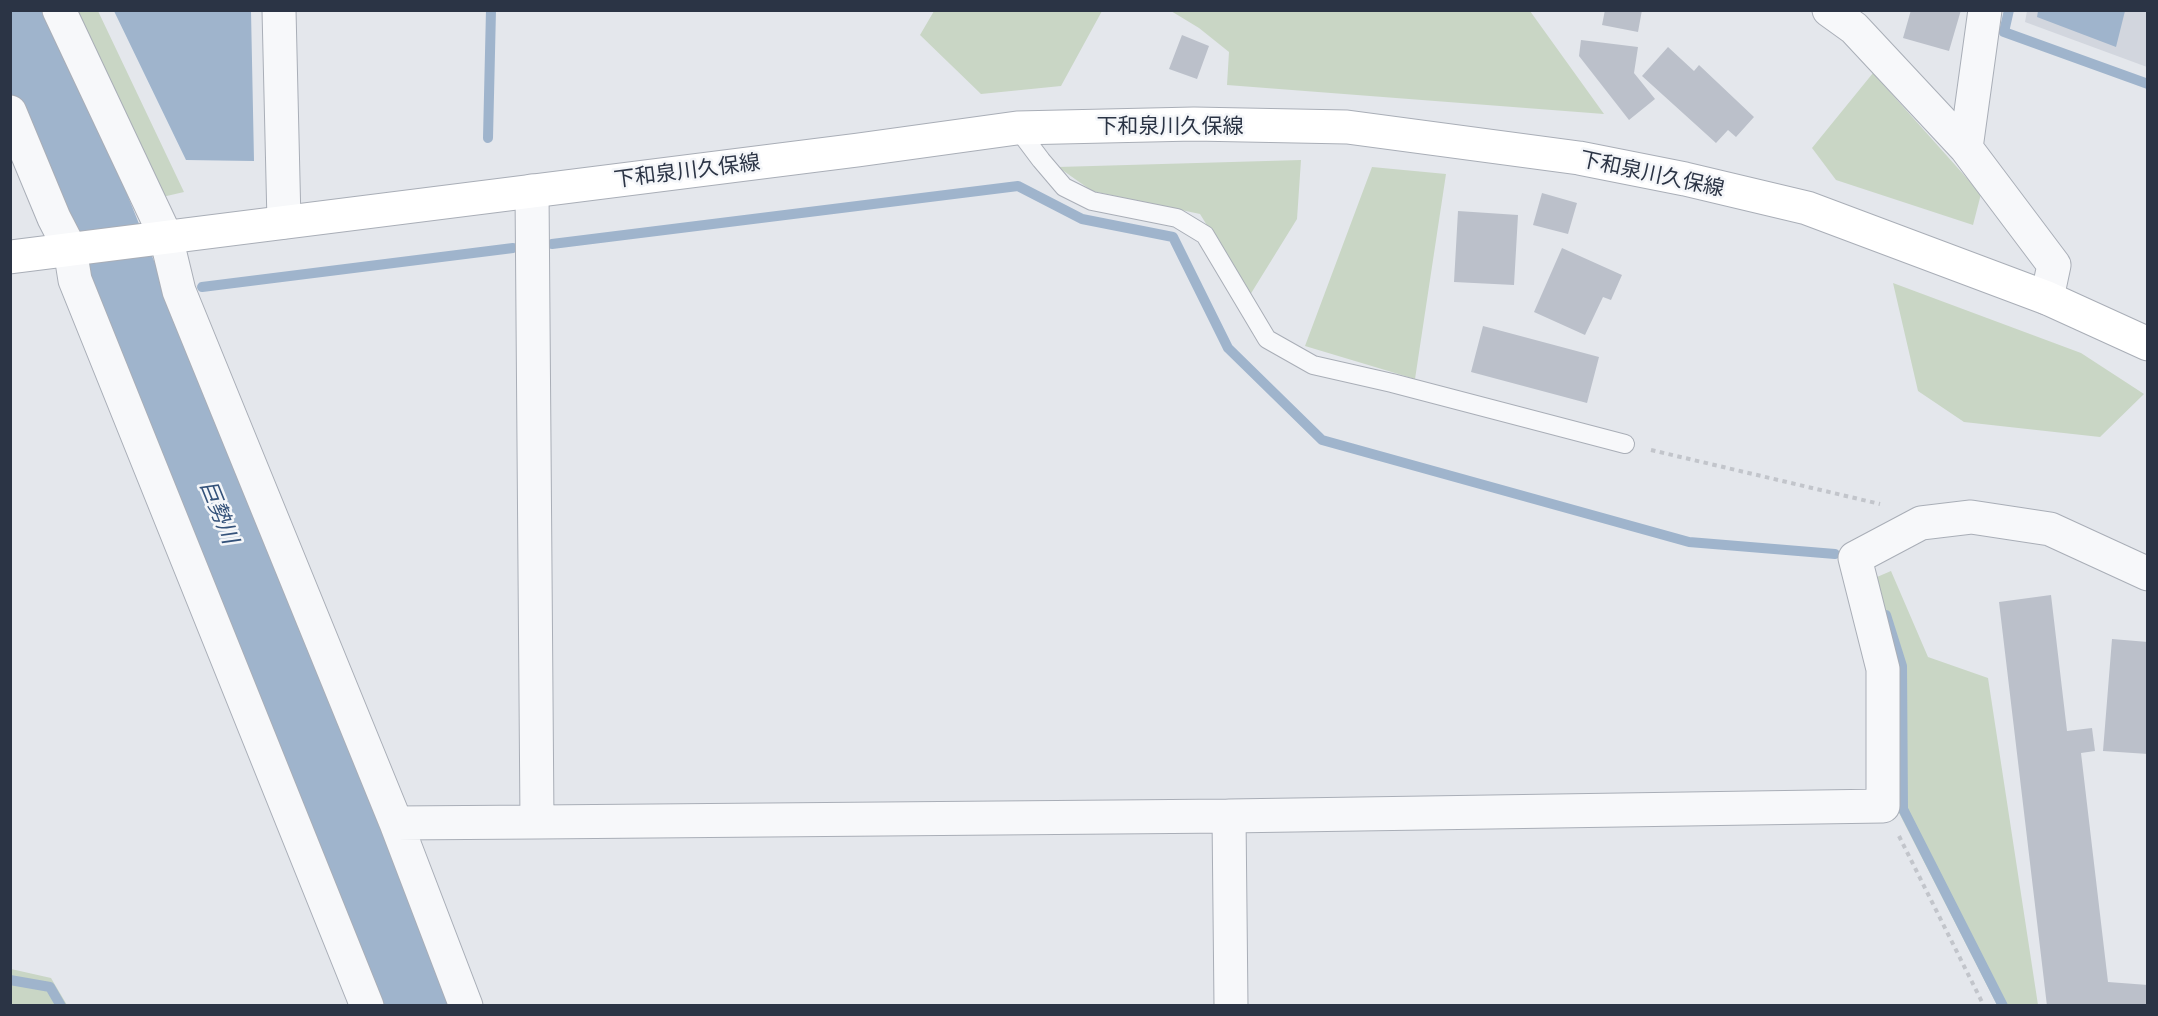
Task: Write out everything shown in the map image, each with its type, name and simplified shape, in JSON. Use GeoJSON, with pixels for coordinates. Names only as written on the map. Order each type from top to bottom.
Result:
{"type":"FeatureCollection","features":[{"type":"Feature","properties":{"kind":"street"},"geometry":{"type":"LineString","coordinates":[[59,10],[166,237],[179,291],[396,823],[466,1005]]}},
{"type":"Feature","properties":{"kind":"street"},"geometry":{"type":"LineString","coordinates":[[279,10],[284,222]]}},
{"type":"Feature","properties":{"kind":"street"},"geometry":{"type":"LineString","coordinates":[[1829,10],[1854,28],[1966,148],[2054,265],[2048,298]]}},
{"type":"Feature","properties":{"kind":"street"},"geometry":{"type":"LineString","coordinates":[[1966,148],[1985,10]]}},
{"type":"Feature","properties":{"kind":"street"},"geometry":{"type":"LineString","coordinates":[[10,112],[54,218],[70,249],[79,291],[367,1005]]}},
{"type":"Feature","properties":{"kind":"street","name":"下和泉川久保線"},"geometry":{"type":"LineString","coordinates":[[70,249],[1017,128],[1194,124],[1347,127],[1579,158],[1685,179],[1807,208],[2048,298],[2148,344]]}},
{"type":"Feature","properties":{"kind":"street"},"geometry":{"type":"LineString","coordinates":[[532,191],[537,822]]}},
{"type":"Feature","properties":{"kind":"street"},"geometry":{"type":"LineString","coordinates":[[10,257],[70,249]]}},
{"type":"Feature","properties":{"kind":"street"},"geometry":{"type":"LineString","coordinates":[[396,823],[1229,816],[1883,806],[1883,669],[1855,558],[1921,523],[1971,518],[2050,529],[2148,574]]}},
{"type":"Feature","properties":{"kind":"street"},"geometry":{"type":"LineString","coordinates":[[1229,816],[1231,1005]]}},
{"type":"Feature","properties":{"kind":"lane"},"geometry":{"type":"LineString","coordinates":[[1017,128],[1064,187],[1092,201],[1177,218],[1205,235],[1267,339],[1313,364],[1625,444]]}},
{"type":"Feature","properties":{"kind":"path"},"geometry":{"type":"LineString","coordinates":[[1625,444],[1896,508],[1921,523]]}},
{"type":"Feature","properties":{"kind":"path"},"geometry":{"type":"LineString","coordinates":[[1883,806],[1984,1005]]}},
{"type":"Feature","properties":{"kind":"shaded area"},"geometry":{"type":"Polygon","coordinates":[[[2027,11],[2147,11],[2147,67],[2025,22],[2027,11]]]}},
{"type":"Feature","properties":{"kind":"green space"},"geometry":{"type":"Polygon","coordinates":[[[70,11],[98,11],[184,192],[158,198],[70,11]]]}},
{"type":"Feature","properties":{"kind":"green space"},"geometry":{"type":"Polygon","coordinates":[[[934,11],[1102,11],[1061,86],[981,94],[920,35],[934,11]]]}},
{"type":"Feature","properties":{"kind":"green space"},"geometry":{"type":"Polygon","coordinates":[[[1171,11],[1530,11],[1604,114],[1227,85],[1229,52],[1199,28],[1171,11]]]}},
{"type":"Feature","properties":{"kind":"green space"},"geometry":{"type":"Polygon","coordinates":[[[1873,73],[1981,194],[1973,225],[1836,180],[1812,148],[1873,73]]]}},
{"type":"Feature","properties":{"kind":"green space"},"geometry":{"type":"Polygon","coordinates":[[[1301,160],[1297,219],[1250,295],[1200,214],[1092,191],[1058,167],[1301,160]]]}},
{"type":"Feature","properties":{"kind":"green space"},"geometry":{"type":"Polygon","coordinates":[[[1372,167],[1446,174],[1415,379],[1305,346],[1372,167]]]}},
{"type":"Feature","properties":{"kind":"green space"},"geometry":{"type":"Polygon","coordinates":[[[1893,283],[2081,353],[2144,394],[2100,437],[1964,422],[1918,391],[1893,283]]]}},
{"type":"Feature","properties":{"kind":"green space"},"geometry":{"type":"Polygon","coordinates":[[[1891,571],[1928,657],[1988,678],[2038,1005],[1997,1005],[1895,805],[1870,580],[1891,571]]]}},
{"type":"Feature","properties":{"kind":"green space"},"geometry":{"type":"Polygon","coordinates":[[[11,969],[51,978],[67,1005],[11,1005],[11,969]]]}},
{"type":"Feature","properties":{"kind":"water"},"geometry":{"type":"Polygon","coordinates":[[[2038,10],[2125,11],[2116,47],[2037,17],[2038,10]]]}},
{"type":"Feature","properties":{"kind":"water"},"geometry":{"type":"Polygon","coordinates":[[[114,11],[251,11],[254,161],[186,160],[114,11]]]}},
{"type":"Feature","properties":{"kind":"building"},"geometry":{"type":"Polygon","coordinates":[[[1605,10],[1642,10],[1638,32],[1602,25],[1605,10]]]}},
{"type":"Feature","properties":{"kind":"building"},"geometry":{"type":"Polygon","coordinates":[[[1911,10],[1961,10],[1949,51],[1903,38],[1911,10]]]}},
{"type":"Feature","properties":{"kind":"building"},"geometry":{"type":"Polygon","coordinates":[[[1182,35],[1209,46],[1197,79],[1169,69],[1182,35]]]}},
{"type":"Feature","properties":{"kind":"building"},"geometry":{"type":"Polygon","coordinates":[[[1581,40],[1638,47],[1634,73],[1655,99],[1629,120],[1579,56],[1581,40]]]}},
{"type":"Feature","properties":{"kind":"building"},"geometry":{"type":"Polygon","coordinates":[[[1668,47],[1694,71],[1699,65],[1754,117],[1736,137],[1728,130],[1716,143],[1642,76],[1668,47]]]}},
{"type":"Feature","properties":{"kind":"building"},"geometry":{"type":"Polygon","coordinates":[[[1542,193],[1577,203],[1568,234],[1533,225],[1542,193]]]}},
{"type":"Feature","properties":{"kind":"building"},"geometry":{"type":"Polygon","coordinates":[[[1458,211],[1518,215],[1514,285],[1454,282],[1458,211]]]}},
{"type":"Feature","properties":{"kind":"building"},"geometry":{"type":"Polygon","coordinates":[[[1562,248],[1622,275],[1611,300],[1603,297],[1585,335],[1534,312],[1562,248]]]}},
{"type":"Feature","properties":{"kind":"building"},"geometry":{"type":"Polygon","coordinates":[[[1483,326],[1599,357],[1587,403],[1471,372],[1483,326]]]}},
{"type":"Feature","properties":{"kind":"building"},"geometry":{"type":"Polygon","coordinates":[[[2051,595],[2067,731],[2092,728],[2095,751],[2081,753],[2108,982],[2148,985],[2148,1006],[2047,1006],[1999,602],[2051,595]]]}},
{"type":"Feature","properties":{"kind":"building"},"geometry":{"type":"Polygon","coordinates":[[[2112,639],[2148,642],[2148,754],[2103,751],[2112,639]]]}},
{"type":"Feature","properties":{"kind":"waterway"},"geometry":{"type":"LineString","coordinates":[[488,138],[491,10]]}},
{"type":"Feature","properties":{"kind":"waterway"},"geometry":{"type":"LineString","coordinates":[[2009,10],[2004,32],[2148,84]]}},
{"type":"Feature","properties":{"kind":"waterway","name":"巨勢川"},"geometry":{"type":"LineString","coordinates":[[10,23],[75,156],[418,1006]]}},
{"type":"Feature","properties":{"kind":"waterway"},"geometry":{"type":"LineString","coordinates":[[552,244],[1018,186],[1082,219],[1173,237],[1228,348],[1322,440],[1689,542],[1835,554]]}},
{"type":"Feature","properties":{"kind":"waterway"},"geometry":{"type":"LineString","coordinates":[[202,287],[513,248]]}},
{"type":"Feature","properties":{"kind":"waterway"},"geometry":{"type":"LineString","coordinates":[[1886,615],[1902,666],[1903,809],[2003,1006]]}},
{"type":"Feature","properties":{"kind":"waterway"},"geometry":{"type":"LineString","coordinates":[[10,980],[50,987],[61,1006]]}}]}
